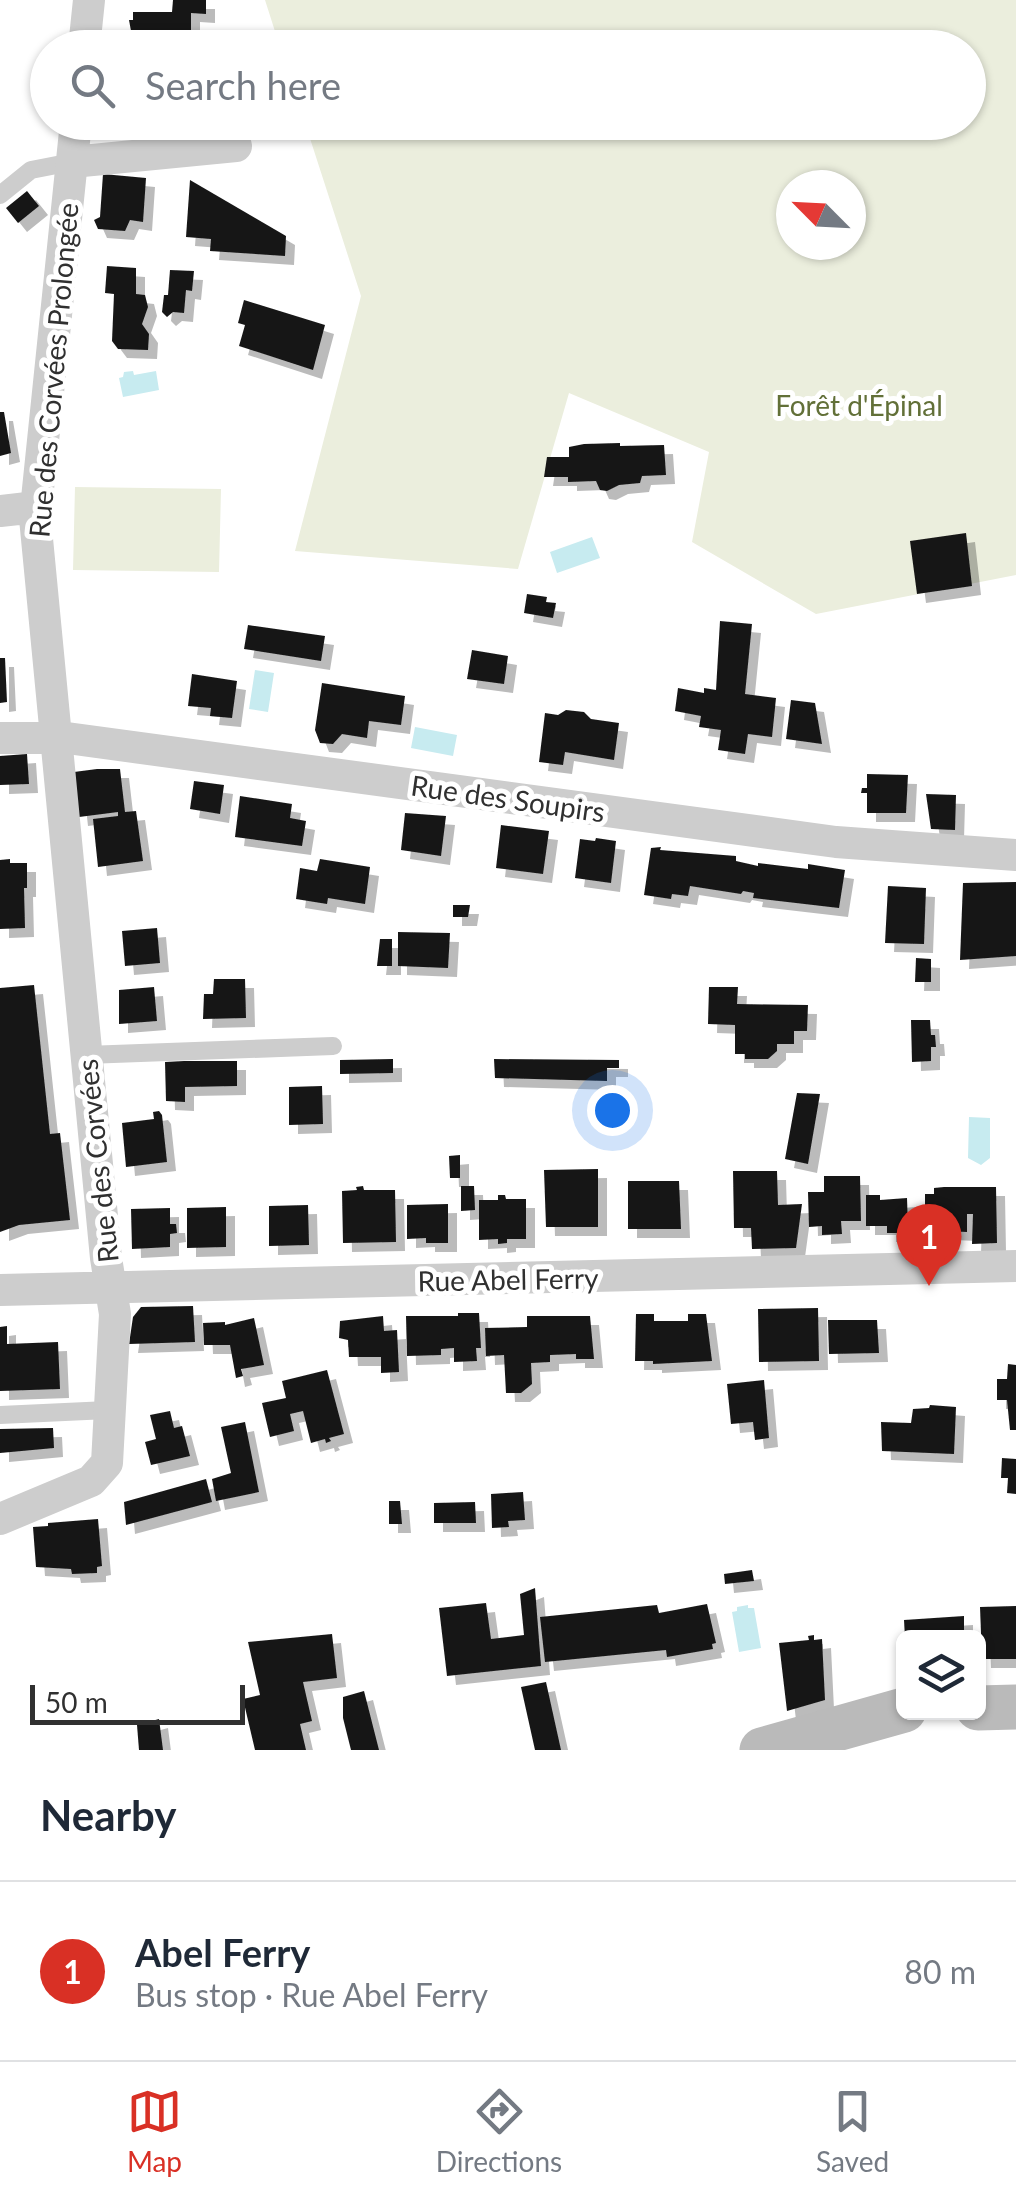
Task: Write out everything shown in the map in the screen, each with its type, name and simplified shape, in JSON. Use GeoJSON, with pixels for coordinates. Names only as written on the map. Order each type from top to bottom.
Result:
{"type":"FeatureCollection","features":[{"type":"Feature","properties":{"kind":"street"},"geometry":{"type":"LineString","coordinates":[[86,30],[89,0]]}},
{"type":"Feature","properties":{"kind":"street","name":"Rue des Corvées Prolongée"},"geometry":{"type":"LineString","coordinates":[[56,737],[36,507],[74,140]]}},
{"type":"Feature","properties":{"kind":"street"},"geometry":{"type":"LineString","coordinates":[[72,162],[236,146]]}},
{"type":"Feature","properties":{"kind":"street"},"geometry":{"type":"LineString","coordinates":[[0,511],[36,507]]}},
{"type":"Feature","properties":{"kind":"street","name":"Rue des Soupirs"},"geometry":{"type":"LineString","coordinates":[[0,738],[56,737],[836,842],[1016,855]]}},
{"type":"Feature","properties":{"kind":"street","name":"Rue des Corvées"},"geometry":{"type":"LineString","coordinates":[[0,1518],[90,1481],[107,1464],[114,1314],[56,737]]}},
{"type":"Feature","properties":{"kind":"street","name":"Rue Abel Ferry"},"geometry":{"type":"LineString","coordinates":[[0,1290],[1016,1266]]}},
{"type":"Feature","properties":{"kind":"street"},"geometry":{"type":"LineString","coordinates":[[986,1708],[1016,1707]]}},
{"type":"Feature","properties":{"kind":"street"},"geometry":{"type":"LineString","coordinates":[[762,1750],[896,1712]]}},
{"type":"Feature","properties":{"kind":"lane"},"geometry":{"type":"LineString","coordinates":[[0,195],[30,170],[72,162]]}},
{"type":"Feature","properties":{"kind":"lane"},"geometry":{"type":"LineString","coordinates":[[86,1055],[333,1046]]}},
{"type":"Feature","properties":{"kind":"lane"},"geometry":{"type":"LineString","coordinates":[[0,1414],[108,1410]]}},
{"type":"Feature","properties":{"kind":"green space","name":"Forêt d'Épinal"},"geometry":{"type":"Polygon","coordinates":[[[265,0],[1016,0],[1016,575],[816,614],[692,542],[709,452],[569,393],[518,569],[295,551],[361,296],[311,140],[986,140],[986,30],[275,30],[265,0]]]}},
{"type":"Feature","properties":{"kind":"green space"},"geometry":{"type":"Polygon","coordinates":[[[75,487],[221,489],[219,572],[73,570],[75,487]]]}},
{"type":"Feature","properties":{"kind":"water"},"geometry":{"type":"Polygon","coordinates":[[[133,371],[134,375],[156,371],[159,390],[123,397],[119,378],[124,372],[133,371]]]}},
{"type":"Feature","properties":{"kind":"water"},"geometry":{"type":"Polygon","coordinates":[[[592,537],[600,558],[557,573],[550,552],[592,537]]]}},
{"type":"Feature","properties":{"kind":"water"},"geometry":{"type":"Polygon","coordinates":[[[255,670],[274,673],[268,712],[249,709],[255,670]]]}},
{"type":"Feature","properties":{"kind":"water"},"geometry":{"type":"Polygon","coordinates":[[[415,727],[457,735],[453,756],[411,748],[415,727]]]}},
{"type":"Feature","properties":{"kind":"water"},"geometry":{"type":"Polygon","coordinates":[[[969,1117],[990,1118],[990,1158],[981,1165],[968,1158],[969,1117]]]}},
{"type":"Feature","properties":{"kind":"water"},"geometry":{"type":"Polygon","coordinates":[[[748,1605],[754,1608],[761,1648],[739,1652],[732,1612],[748,1605]]]}},
{"type":"Feature","properties":{"kind":"building"},"geometry":{"type":"Polygon","coordinates":[[[173,0],[206,0],[206,14],[191,13],[191,30],[131,30],[129,20],[133,20],[133,12],[172,12],[173,0]]]}},
{"type":"Feature","properties":{"kind":"building"},"geometry":{"type":"Polygon","coordinates":[[[103,174],[146,178],[143,222],[130,220],[125,231],[98,229],[94,220],[100,217],[103,174]]]}},
{"type":"Feature","properties":{"kind":"building"},"geometry":{"type":"Polygon","coordinates":[[[190,180],[286,236],[285,256],[210,251],[211,239],[186,237],[190,180]]]}},
{"type":"Feature","properties":{"kind":"building"},"geometry":{"type":"Polygon","coordinates":[[[27,191],[39,206],[18,223],[6,208],[27,191]]]}},
{"type":"Feature","properties":{"kind":"building"},"geometry":{"type":"Polygon","coordinates":[[[107,266],[136,268],[136,294],[145,295],[148,307],[142,324],[149,334],[148,350],[118,349],[112,341],[114,294],[105,293],[107,266]]]}},
{"type":"Feature","properties":{"kind":"building"},"geometry":{"type":"Polygon","coordinates":[[[170,270],[194,271],[192,291],[186,290],[184,313],[173,312],[167,317],[162,312],[170,270]]]}},
{"type":"Feature","properties":{"kind":"building"},"geometry":{"type":"Polygon","coordinates":[[[244,300],[325,325],[313,370],[239,346],[245,325],[238,323],[244,300]]]}},
{"type":"Feature","properties":{"kind":"building"},"geometry":{"type":"Polygon","coordinates":[[[0,412],[4,412],[11,453],[0,456],[0,412]]]}},
{"type":"Feature","properties":{"kind":"building"},"geometry":{"type":"Polygon","coordinates":[[[664,445],[666,475],[642,476],[640,483],[619,485],[607,491],[600,490],[596,481],[568,482],[568,477],[544,477],[547,457],[569,457],[569,447],[664,445]]]}},
{"type":"Feature","properties":{"kind":"building"},"geometry":{"type":"Polygon","coordinates":[[[966,533],[972,586],[917,594],[910,541],[966,533]]]}},
{"type":"Feature","properties":{"kind":"building"},"geometry":{"type":"Polygon","coordinates":[[[527,594],[547,597],[546,602],[556,603],[553,618],[524,613],[527,594]]]}},
{"type":"Feature","properties":{"kind":"building"},"geometry":{"type":"Polygon","coordinates":[[[720,621],[752,624],[745,694],[776,698],[772,737],[748,734],[745,754],[718,750],[721,730],[699,727],[701,716],[675,711],[678,688],[704,693],[704,688],[716,690],[720,621]]]}},
{"type":"Feature","properties":{"kind":"building"},"geometry":{"type":"Polygon","coordinates":[[[248,625],[325,636],[321,661],[244,649],[248,625]]]}},
{"type":"Feature","properties":{"kind":"building"},"geometry":{"type":"Polygon","coordinates":[[[472,650],[508,656],[504,684],[467,679],[472,650]]]}},
{"type":"Feature","properties":{"kind":"building"},"geometry":{"type":"Polygon","coordinates":[[[0,658],[5,658],[7,702],[0,703],[0,658]]]}},
{"type":"Feature","properties":{"kind":"building"},"geometry":{"type":"Polygon","coordinates":[[[192,674],[237,681],[232,718],[210,716],[211,708],[188,706],[192,674]]]}},
{"type":"Feature","properties":{"kind":"building"},"geometry":{"type":"Polygon","coordinates":[[[322,683],[405,696],[401,725],[369,721],[367,738],[342,734],[333,744],[320,743],[315,730],[322,683]]]}},
{"type":"Feature","properties":{"kind":"building"},"geometry":{"type":"Polygon","coordinates":[[[791,700],[815,703],[822,744],[786,739],[791,700]]]}},
{"type":"Feature","properties":{"kind":"building"},"geometry":{"type":"Polygon","coordinates":[[[566,710],[619,723],[614,760],[565,752],[563,765],[539,762],[545,713],[558,715],[566,710]]]}},
{"type":"Feature","properties":{"kind":"building"},"geometry":{"type":"Polygon","coordinates":[[[27,754],[29,784],[0,785],[0,756],[27,754]]]}},
{"type":"Feature","properties":{"kind":"building"},"geometry":{"type":"Polygon","coordinates":[[[120,769],[125,812],[136,811],[143,861],[98,867],[93,819],[118,816],[118,812],[79,817],[74,772],[120,769]]]}},
{"type":"Feature","properties":{"kind":"building"},"geometry":{"type":"Polygon","coordinates":[[[867,774],[908,775],[906,813],[867,813],[867,793],[861,793],[862,788],[867,788],[867,774]]]}},
{"type":"Feature","properties":{"kind":"building"},"geometry":{"type":"Polygon","coordinates":[[[194,781],[224,785],[220,814],[190,809],[194,781]]]}},
{"type":"Feature","properties":{"kind":"building"},"geometry":{"type":"Polygon","coordinates":[[[926,794],[956,795],[955,830],[931,829],[926,794]]]}},
{"type":"Feature","properties":{"kind":"building"},"geometry":{"type":"Polygon","coordinates":[[[240,796],[292,804],[290,818],[306,821],[302,846],[235,837],[240,796]]]}},
{"type":"Feature","properties":{"kind":"building"},"geometry":{"type":"Polygon","coordinates":[[[405,813],[446,816],[441,856],[401,850],[405,813]]]}},
{"type":"Feature","properties":{"kind":"building"},"geometry":{"type":"Polygon","coordinates":[[[501,825],[549,831],[543,874],[496,868],[501,825]]]}},
{"type":"Feature","properties":{"kind":"building"},"geometry":{"type":"Polygon","coordinates":[[[580,839],[616,841],[611,883],[575,878],[580,839]]]}},
{"type":"Feature","properties":{"kind":"building"},"geometry":{"type":"Polygon","coordinates":[[[661,847],[660,850],[736,856],[736,861],[758,866],[808,869],[808,864],[845,870],[839,908],[690,886],[688,896],[672,894],[671,899],[644,895],[651,848],[661,847]]]}},
{"type":"Feature","properties":{"kind":"building"},"geometry":{"type":"Polygon","coordinates":[[[10,859],[10,863],[27,863],[25,928],[0,929],[0,860],[10,859]]]}},
{"type":"Feature","properties":{"kind":"building"},"geometry":{"type":"Polygon","coordinates":[[[320,859],[370,867],[365,904],[328,898],[327,904],[296,899],[300,868],[317,871],[320,859]]]}},
{"type":"Feature","properties":{"kind":"building"},"geometry":{"type":"Polygon","coordinates":[[[1016,882],[1016,956],[960,960],[963,883],[1016,882]]]}},
{"type":"Feature","properties":{"kind":"building"},"geometry":{"type":"Polygon","coordinates":[[[888,886],[926,888],[924,944],[885,943],[888,886]]]}},
{"type":"Feature","properties":{"kind":"building"},"geometry":{"type":"Polygon","coordinates":[[[453,905],[470,905],[468,917],[453,917],[453,905]]]}},
{"type":"Feature","properties":{"kind":"building"},"geometry":{"type":"Polygon","coordinates":[[[157,928],[160,963],[125,966],[122,931],[157,928]]]}},
{"type":"Feature","properties":{"kind":"building"},"geometry":{"type":"Polygon","coordinates":[[[398,932],[450,933],[448,968],[398,966],[398,932]]]}},
{"type":"Feature","properties":{"kind":"building"},"geometry":{"type":"Polygon","coordinates":[[[380,939],[392,939],[392,966],[377,966],[380,939]]]}},
{"type":"Feature","properties":{"kind":"building"},"geometry":{"type":"Polygon","coordinates":[[[916,958],[931,959],[931,982],[915,982],[916,958]]]}},
{"type":"Feature","properties":{"kind":"building"},"geometry":{"type":"Polygon","coordinates":[[[214,979],[245,979],[246,1018],[203,1019],[204,994],[213,994],[214,979]]]}},
{"type":"Feature","properties":{"kind":"building"},"geometry":{"type":"Polygon","coordinates":[[[34,985],[50,1134],[60,1133],[70,1220],[19,1225],[0,1232],[0,988],[34,985]]]}},
{"type":"Feature","properties":{"kind":"building"},"geometry":{"type":"Polygon","coordinates":[[[154,987],[157,1021],[119,1024],[119,990],[154,987]]]}},
{"type":"Feature","properties":{"kind":"building"},"geometry":{"type":"Polygon","coordinates":[[[709,987],[738,987],[737,1004],[808,1005],[807,1031],[794,1031],[794,1044],[777,1044],[777,1051],[768,1059],[745,1059],[745,1054],[735,1054],[735,1025],[708,1024],[709,987]]]}},
{"type":"Feature","properties":{"kind":"building"},"geometry":{"type":"Polygon","coordinates":[[[911,1020],[930,1020],[936,1047],[931,1047],[931,1061],[912,1062],[911,1020]]]}},
{"type":"Feature","properties":{"kind":"building"},"geometry":{"type":"Polygon","coordinates":[[[393,1059],[393,1073],[340,1074],[340,1060],[393,1059]]]}},
{"type":"Feature","properties":{"kind":"building"},"geometry":{"type":"Polygon","coordinates":[[[494,1059],[619,1060],[619,1068],[607,1068],[607,1081],[495,1078],[494,1059]]]}},
{"type":"Feature","properties":{"kind":"building"},"geometry":{"type":"Polygon","coordinates":[[[237,1061],[237,1086],[185,1087],[185,1102],[166,1101],[165,1062],[237,1061]]]}},
{"type":"Feature","properties":{"kind":"building"},"geometry":{"type":"Polygon","coordinates":[[[322,1086],[323,1124],[289,1125],[289,1087],[322,1086]]]}},
{"type":"Feature","properties":{"kind":"building"},"geometry":{"type":"Polygon","coordinates":[[[797,1093],[820,1094],[808,1164],[785,1159],[797,1093]]]}},
{"type":"Feature","properties":{"kind":"building"},"geometry":{"type":"Polygon","coordinates":[[[159,1111],[167,1162],[126,1167],[122,1123],[154,1119],[153,1112],[159,1111]]]}},
{"type":"Feature","properties":{"kind":"building"},"geometry":{"type":"Polygon","coordinates":[[[460,1155],[460,1178],[450,1178],[449,1156],[460,1155]]]}},
{"type":"Feature","properties":{"kind":"building"},"geometry":{"type":"Polygon","coordinates":[[[598,1169],[598,1227],[546,1227],[544,1170],[598,1169]]]}},
{"type":"Feature","properties":{"kind":"building"},"geometry":{"type":"Polygon","coordinates":[[[733,1171],[777,1171],[778,1205],[802,1204],[796,1248],[752,1249],[751,1228],[734,1228],[733,1171]]]}},
{"type":"Feature","properties":{"kind":"building"},"geometry":{"type":"Polygon","coordinates":[[[824,1176],[860,1176],[861,1221],[841,1221],[842,1234],[822,1235],[822,1226],[809,1227],[808,1192],[824,1192],[824,1176]]]}},
{"type":"Feature","properties":{"kind":"building"},"geometry":{"type":"Polygon","coordinates":[[[628,1181],[679,1181],[681,1229],[628,1229],[628,1181]]]}},
{"type":"Feature","properties":{"kind":"building"},"geometry":{"type":"Polygon","coordinates":[[[363,1186],[364,1190],[395,1190],[396,1242],[343,1243],[342,1191],[363,1186]]]}},
{"type":"Feature","properties":{"kind":"building"},"geometry":{"type":"Polygon","coordinates":[[[461,1186],[474,1186],[475,1210],[461,1211],[461,1186]]]}},
{"type":"Feature","properties":{"kind":"building"},"geometry":{"type":"Polygon","coordinates":[[[996,1187],[997,1243],[972,1244],[973,1214],[967,1214],[967,1232],[925,1230],[925,1194],[934,1194],[934,1188],[996,1187]]]}},
{"type":"Feature","properties":{"kind":"building"},"geometry":{"type":"Polygon","coordinates":[[[498,1195],[526,1199],[526,1239],[507,1239],[507,1243],[498,1244],[498,1239],[479,1240],[479,1200],[498,1200],[498,1195]]]}},
{"type":"Feature","properties":{"kind":"building"},"geometry":{"type":"Polygon","coordinates":[[[866,1195],[880,1195],[880,1200],[907,1198],[908,1228],[917,1228],[918,1245],[904,1246],[905,1233],[887,1233],[887,1226],[866,1226],[866,1195]]]}},
{"type":"Feature","properties":{"kind":"building"},"geometry":{"type":"Polygon","coordinates":[[[448,1204],[448,1243],[407,1239],[407,1205],[448,1204]]]}},
{"type":"Feature","properties":{"kind":"building"},"geometry":{"type":"Polygon","coordinates":[[[308,1205],[309,1245],[269,1246],[269,1206],[308,1205]]]}},
{"type":"Feature","properties":{"kind":"building"},"geometry":{"type":"Polygon","coordinates":[[[226,1207],[226,1247],[187,1248],[187,1208],[226,1207]]]}},
{"type":"Feature","properties":{"kind":"building"},"geometry":{"type":"Polygon","coordinates":[[[170,1208],[170,1224],[176,1224],[177,1233],[170,1234],[170,1247],[132,1249],[131,1209],[170,1208]]]}},
{"type":"Feature","properties":{"kind":"building"},"geometry":{"type":"Polygon","coordinates":[[[193,1306],[195,1342],[129,1344],[133,1317],[141,1307],[193,1306]]]}},
{"type":"Feature","properties":{"kind":"building"},"geometry":{"type":"Polygon","coordinates":[[[818,1308],[819,1361],[759,1362],[758,1309],[818,1308]]]}},
{"type":"Feature","properties":{"kind":"building"},"geometry":{"type":"Polygon","coordinates":[[[479,1313],[481,1348],[476,1348],[477,1361],[454,1362],[454,1348],[441,1349],[441,1355],[407,1356],[406,1316],[479,1313]]]}},
{"type":"Feature","properties":{"kind":"building"},"geometry":{"type":"Polygon","coordinates":[[[636,1314],[654,1314],[654,1321],[688,1321],[688,1314],[706,1314],[712,1361],[635,1361],[636,1314]]]}},
{"type":"Feature","properties":{"kind":"building"},"geometry":{"type":"Polygon","coordinates":[[[383,1316],[384,1331],[397,1330],[399,1372],[381,1373],[381,1357],[349,1357],[348,1340],[339,1338],[340,1321],[383,1316]]]}},
{"type":"Feature","properties":{"kind":"building"},"geometry":{"type":"Polygon","coordinates":[[[527,1316],[590,1316],[594,1359],[576,1359],[576,1354],[550,1355],[550,1362],[531,1363],[532,1384],[521,1393],[506,1393],[504,1355],[486,1356],[485,1328],[527,1327],[527,1316]]]}},
{"type":"Feature","properties":{"kind":"building"},"geometry":{"type":"Polygon","coordinates":[[[254,1318],[264,1365],[241,1369],[243,1376],[236,1378],[230,1345],[204,1345],[203,1323],[225,1325],[254,1318]]]}},
{"type":"Feature","properties":{"kind":"building"},"geometry":{"type":"Polygon","coordinates":[[[828,1320],[877,1320],[879,1353],[829,1354],[828,1320]]]}},
{"type":"Feature","properties":{"kind":"building"},"geometry":{"type":"Polygon","coordinates":[[[7,1326],[7,1344],[58,1342],[60,1389],[0,1391],[0,1327],[7,1326]]]}},
{"type":"Feature","properties":{"kind":"building"},"geometry":{"type":"Polygon","coordinates":[[[1008,1364],[1016,1365],[1016,1430],[1010,1430],[1007,1400],[997,1400],[997,1379],[1007,1379],[1008,1364]]]}},
{"type":"Feature","properties":{"kind":"building"},"geometry":{"type":"Polygon","coordinates":[[[327,1370],[344,1434],[329,1438],[331,1441],[326,1443],[325,1439],[311,1443],[303,1411],[290,1414],[294,1431],[270,1437],[262,1403],[286,1398],[282,1381],[327,1370]]]}},
{"type":"Feature","properties":{"kind":"building"},"geometry":{"type":"Polygon","coordinates":[[[764,1380],[769,1438],[755,1440],[753,1422],[731,1424],[727,1384],[764,1380]]]}},
{"type":"Feature","properties":{"kind":"building"},"geometry":{"type":"Polygon","coordinates":[[[930,1405],[956,1407],[954,1454],[882,1451],[881,1422],[911,1423],[913,1409],[930,1405]]]}},
{"type":"Feature","properties":{"kind":"building"},"geometry":{"type":"Polygon","coordinates":[[[170,1411],[174,1428],[182,1426],[190,1456],[151,1465],[145,1442],[156,1439],[150,1415],[170,1411]]]}},
{"type":"Feature","properties":{"kind":"building"},"geometry":{"type":"Polygon","coordinates":[[[245,1422],[259,1492],[216,1501],[212,1479],[231,1473],[221,1427],[245,1422]]]}},
{"type":"Feature","properties":{"kind":"building"},"geometry":{"type":"Polygon","coordinates":[[[53,1428],[54,1448],[0,1453],[0,1429],[53,1428]]]}},
{"type":"Feature","properties":{"kind":"building"},"geometry":{"type":"Polygon","coordinates":[[[1002,1458],[1016,1459],[1016,1494],[1007,1493],[1008,1478],[1001,1478],[1002,1458]]]}},
{"type":"Feature","properties":{"kind":"building"},"geometry":{"type":"Polygon","coordinates":[[[206,1479],[212,1502],[126,1525],[124,1502],[206,1479]]]}},
{"type":"Feature","properties":{"kind":"building"},"geometry":{"type":"Polygon","coordinates":[[[523,1492],[525,1520],[508,1521],[509,1527],[492,1528],[491,1494],[523,1492]]]}},
{"type":"Feature","properties":{"kind":"building"},"geometry":{"type":"Polygon","coordinates":[[[389,1501],[400,1501],[402,1524],[389,1524],[389,1501]]]}},
{"type":"Feature","properties":{"kind":"building"},"geometry":{"type":"Polygon","coordinates":[[[475,1502],[476,1523],[434,1523],[434,1503],[475,1502]]]}},
{"type":"Feature","properties":{"kind":"building"},"geometry":{"type":"Polygon","coordinates":[[[98,1519],[102,1566],[97,1567],[97,1573],[72,1574],[71,1569],[36,1567],[33,1527],[98,1519]]]}},
{"type":"Feature","properties":{"kind":"building"},"geometry":{"type":"Polygon","coordinates":[[[752,1570],[754,1581],[725,1584],[724,1574],[752,1570]]]}},
{"type":"Feature","properties":{"kind":"building"},"geometry":{"type":"Polygon","coordinates":[[[535,1588],[541,1666],[447,1676],[439,1608],[486,1603],[491,1639],[524,1635],[520,1594],[535,1588]]]}},
{"type":"Feature","properties":{"kind":"building"},"geometry":{"type":"Polygon","coordinates":[[[707,1604],[716,1643],[712,1644],[713,1649],[667,1657],[666,1650],[545,1662],[540,1617],[657,1605],[659,1613],[707,1604]]]}},
{"type":"Feature","properties":{"kind":"building"},"geometry":{"type":"Polygon","coordinates":[[[1016,1606],[1016,1659],[986,1659],[986,1630],[981,1630],[980,1607],[1016,1606]]]}},
{"type":"Feature","properties":{"kind":"building"},"geometry":{"type":"Polygon","coordinates":[[[964,1616],[964,1630],[905,1630],[904,1620],[964,1616]]]}},
{"type":"Feature","properties":{"kind":"building"},"geometry":{"type":"Polygon","coordinates":[[[332,1634],[337,1678],[303,1682],[312,1721],[300,1724],[306,1750],[255,1750],[243,1699],[260,1695],[248,1642],[332,1634]]]}},
{"type":"Feature","properties":{"kind":"building"},"geometry":{"type":"Polygon","coordinates":[[[814,1635],[814,1640],[822,1639],[825,1700],[787,1711],[779,1643],[809,1640],[808,1636],[814,1635]]]}},
{"type":"Feature","properties":{"kind":"building"},"geometry":{"type":"Polygon","coordinates":[[[546,1682],[561,1750],[535,1750],[521,1687],[546,1682]]]}},
{"type":"Feature","properties":{"kind":"building"},"geometry":{"type":"Polygon","coordinates":[[[364,1691],[379,1750],[351,1750],[343,1718],[343,1697],[364,1691]]]}},
{"type":"Feature","properties":{"kind":"building"},"geometry":{"type":"Polygon","coordinates":[[[159,1719],[163,1750],[139,1750],[137,1725],[159,1719]]]}},
{"type":"Feature","properties":{"kind":"place","name":"Abel Ferry"},"geometry":{"type":"Point","coordinates":[929,1286]}}]}
